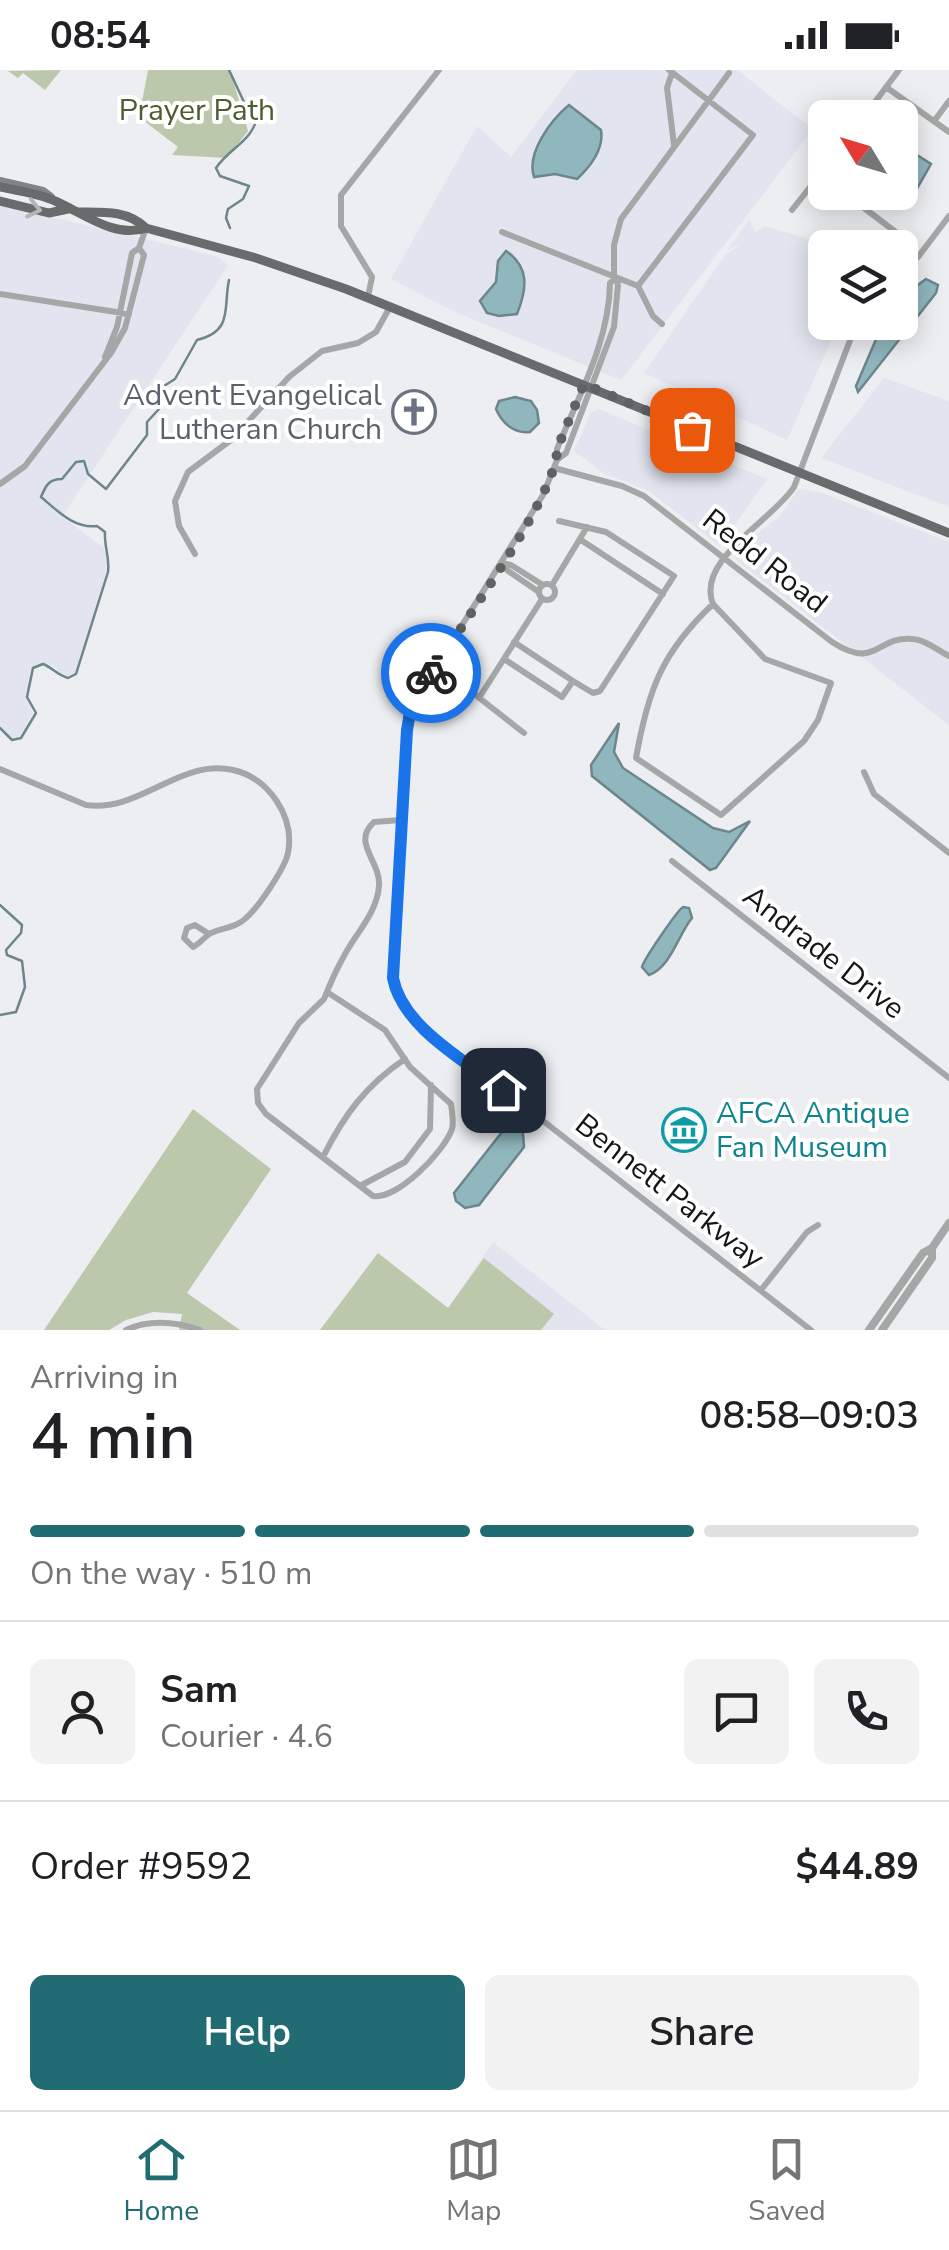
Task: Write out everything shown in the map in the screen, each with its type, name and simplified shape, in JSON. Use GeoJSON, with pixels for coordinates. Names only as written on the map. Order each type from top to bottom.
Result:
{"type":"FeatureCollection","features":[{"type":"Feature","properties":{"kind":"main road"},"geometry":{"type":"LineString","coordinates":[[0,184],[54,200],[107,226],[133,232],[146,228],[256,258],[368,297],[949,532]]}},
{"type":"Feature","properties":{"kind":"main road"},"geometry":{"type":"LineString","coordinates":[[0,201],[49,213],[73,210]]}},
{"type":"Feature","properties":{"kind":"street"},"geometry":{"type":"LineString","coordinates":[[368,297],[372,277],[344,234],[338,211],[341,195],[439,70]]}},
{"type":"Feature","properties":{"kind":"street"},"geometry":{"type":"LineString","coordinates":[[877,100],[899,70]]}},
{"type":"Feature","properties":{"kind":"street"},"geometry":{"type":"LineString","coordinates":[[638,286],[753,135],[670,72],[666,88],[674,145]]}},
{"type":"Feature","properties":{"kind":"street","name":"Bennett Parkway"},"geometry":{"type":"LineString","coordinates":[[729,73],[621,219],[614,245],[610,307],[602,338],[588,386],[557,449],[556,464],[534,512],[411,707],[392,970],[397,994],[418,1024],[811,1330]]}},
{"type":"Feature","properties":{"kind":"street"},"geometry":{"type":"LineString","coordinates":[[886,88],[949,132]]}},
{"type":"Feature","properties":{"kind":"street"},"geometry":{"type":"LineString","coordinates":[[934,120],[949,101]]}},
{"type":"Feature","properties":{"kind":"street"},"geometry":{"type":"LineString","coordinates":[[792,210],[808,191]]}},
{"type":"Feature","properties":{"kind":"street"},"geometry":{"type":"LineString","coordinates":[[867,210],[893,230]]}},
{"type":"Feature","properties":{"kind":"street"},"geometry":{"type":"LineString","coordinates":[[918,257],[949,216]]}},
{"type":"Feature","properties":{"kind":"street"},"geometry":{"type":"LineString","coordinates":[[102,362],[120,312],[132,252],[139,248],[146,228]]}},
{"type":"Feature","properties":{"kind":"street"},"geometry":{"type":"LineString","coordinates":[[502,232],[638,286],[653,316],[662,324]]}},
{"type":"Feature","properties":{"kind":"street"},"geometry":{"type":"LineString","coordinates":[[0,482],[12,478],[26,465],[118,341],[144,255],[139,248]]}},
{"type":"Feature","properties":{"kind":"street"},"geometry":{"type":"LineString","coordinates":[[0,294],[129,314]]}},
{"type":"Feature","properties":{"kind":"street"},"geometry":{"type":"LineString","coordinates":[[194,554],[179,526],[175,501],[188,472],[231,440],[289,377],[322,351],[358,343],[376,332],[390,306]]}},
{"type":"Feature","properties":{"kind":"street"},"geometry":{"type":"LineString","coordinates":[[713,604],[682,633],[669,654],[637,742],[636,758],[721,815],[804,741],[818,720],[831,683],[765,659],[713,604],[710,586],[724,558],[782,504],[800,474],[850,340]]}},
{"type":"Feature","properties":{"kind":"street","name":"Redd Road"},"geometry":{"type":"LineString","coordinates":[[556,464],[636,492],[850,652],[872,653],[899,639],[908,639],[925,642],[949,656]]}},
{"type":"Feature","properties":{"kind":"street"},"geometry":{"type":"LineString","coordinates":[[514,642],[593,693],[600,692],[674,576],[606,532],[559,521]]}},
{"type":"Feature","properties":{"kind":"street"},"geometry":{"type":"LineString","coordinates":[[479,698],[544,590],[587,528]]}},
{"type":"Feature","properties":{"kind":"street"},"geometry":{"type":"LineString","coordinates":[[581,540],[663,594]]}},
{"type":"Feature","properties":{"kind":"street"},"geometry":{"type":"LineString","coordinates":[[502,563],[512,565],[544,590]]}},
{"type":"Feature","properties":{"kind":"street"},"geometry":{"type":"LineString","coordinates":[[504,660],[562,698],[573,681]]}},
{"type":"Feature","properties":{"kind":"street"},"geometry":{"type":"LineString","coordinates":[[436,664],[524,733]]}},
{"type":"Feature","properties":{"kind":"street"},"geometry":{"type":"LineString","coordinates":[[0,769],[99,807],[122,802],[208,768],[234,770],[264,786],[276,799],[286,825],[289,850],[285,861],[249,916],[209,934]]}},
{"type":"Feature","properties":{"kind":"street"},"geometry":{"type":"LineString","coordinates":[[864,772],[874,794],[949,853]]}},
{"type":"Feature","properties":{"kind":"street"},"geometry":{"type":"LineString","coordinates":[[327,992],[386,1030],[410,1067],[451,1104],[451,1131],[413,1180],[383,1197],[372,1196],[266,1114],[256,1096],[282,1047],[327,992],[378,895],[378,868],[364,844],[364,833],[382,819],[401,820]]}},
{"type":"Feature","properties":{"kind":"street","name":"Andrade Drive"},"geometry":{"type":"LineString","coordinates":[[672,862],[949,1078]]}},
{"type":"Feature","properties":{"kind":"street"},"geometry":{"type":"LineString","coordinates":[[324,1157],[344,1116],[365,1090],[405,1058]]}},
{"type":"Feature","properties":{"kind":"street"},"geometry":{"type":"LineString","coordinates":[[360,1186],[405,1162],[430,1130],[431,1085]]}},
{"type":"Feature","properties":{"kind":"street"},"geometry":{"type":"LineString","coordinates":[[760,1290],[818,1224]]}},
{"type":"Feature","properties":{"kind":"street"},"geometry":{"type":"LineString","coordinates":[[869,1330],[923,1253],[932,1248],[949,1224]]}},
{"type":"Feature","properties":{"kind":"street"},"geometry":{"type":"LineString","coordinates":[[882,1330],[932,1258],[932,1248]]}},
{"type":"Feature","properties":{"kind":"street"},"geometry":{"type":"LineString","coordinates":[[126,1330],[141,1323],[180,1324],[200,1330]]}},
{"type":"Feature","properties":{"kind":"shaded area"},"geometry":{"type":"Polygon","coordinates":[[[577,70],[737,70],[808,125],[808,136],[621,380],[455,312],[391,279],[477,126],[511,157],[577,70]]]}},
{"type":"Feature","properties":{"kind":"shaded area"},"geometry":{"type":"Polygon","coordinates":[[[0,205],[192,250],[218,257],[228,265],[62,517],[103,547],[108,558],[107,570],[75,673],[60,675],[55,667],[43,663],[33,667],[26,696],[33,713],[20,736],[12,738],[0,727],[0,205]]]}},
{"type":"Feature","properties":{"kind":"shaded area"},"geometry":{"type":"Polygon","coordinates":[[[749,220],[756,232],[765,226],[808,239],[808,340],[831,340],[787,440],[644,373],[725,255],[742,243],[727,250],[749,220]]]}},
{"type":"Feature","properties":{"kind":"shaded area"},"geometry":{"type":"Polygon","coordinates":[[[884,378],[949,401],[949,507],[821,458],[884,378]]]}},
{"type":"Feature","properties":{"kind":"shaded area"},"geometry":{"type":"Polygon","coordinates":[[[599,409],[767,479],[720,546],[649,491],[605,474],[574,451],[591,412],[599,409]]]}},
{"type":"Feature","properties":{"kind":"shaded area"},"geometry":{"type":"Polygon","coordinates":[[[802,489],[822,493],[949,542],[949,725],[735,559],[739,548],[780,516],[802,489]]]}},
{"type":"Feature","properties":{"kind":"shaded area"},"geometry":{"type":"Polygon","coordinates":[[[493,1242],[605,1330],[320,1330],[378,1253],[448,1308],[493,1242]]]}},
{"type":"Feature","properties":{"kind":"green space"},"geometry":{"type":"Polygon","coordinates":[[[61,70],[45,90],[23,73],[18,78],[8,71],[61,70]]]}},
{"type":"Feature","properties":{"kind":"green space","name":"Prayer Path"},"geometry":{"type":"Polygon","coordinates":[[[148,70],[230,70],[248,131],[227,158],[172,155],[178,147],[139,117],[148,70]]]}},
{"type":"Feature","properties":{"kind":"green space"},"geometry":{"type":"Polygon","coordinates":[[[193,1109],[271,1169],[187,1293],[240,1330],[179,1330],[182,1314],[153,1312],[109,1330],[44,1330],[193,1109]]]}},
{"type":"Feature","properties":{"kind":"green space"},"geometry":{"type":"Polygon","coordinates":[[[378,1253],[448,1308],[484,1258],[554,1314],[541,1330],[320,1330],[378,1253]]]}},
{"type":"Feature","properties":{"kind":"water"},"geometry":{"type":"Polygon","coordinates":[[[569,105],[601,130],[595,157],[577,179],[555,174],[534,177],[537,148],[548,128],[569,105]]]}},
{"type":"Feature","properties":{"kind":"water"},"geometry":{"type":"Polygon","coordinates":[[[918,156],[931,164],[918,187],[918,156]]]}},
{"type":"Feature","properties":{"kind":"water"},"geometry":{"type":"Polygon","coordinates":[[[506,251],[523,271],[524,287],[517,314],[499,316],[487,313],[480,301],[496,282],[498,261],[506,251]]]}},
{"type":"Feature","properties":{"kind":"water"},"geometry":{"type":"Polygon","coordinates":[[[926,279],[938,285],[918,316],[918,285],[926,279]]]}},
{"type":"Feature","properties":{"kind":"water"},"geometry":{"type":"Polygon","coordinates":[[[876,340],[899,340],[858,392],[856,386],[876,340]]]}},
{"type":"Feature","properties":{"kind":"water"},"geometry":{"type":"Polygon","coordinates":[[[515,397],[531,401],[537,410],[539,423],[530,432],[509,426],[496,409],[499,401],[515,397]]]}},
{"type":"Feature","properties":{"kind":"water"},"geometry":{"type":"Polygon","coordinates":[[[619,723],[614,752],[623,768],[713,828],[729,832],[750,821],[716,868],[710,870],[592,776],[591,765],[619,723]]]}},
{"type":"Feature","properties":{"kind":"water"},"geometry":{"type":"Polygon","coordinates":[[[683,907],[689,908],[692,918],[669,958],[649,975],[642,967],[644,962],[683,907]]]}},
{"type":"Feature","properties":{"kind":"water"},"geometry":{"type":"Polygon","coordinates":[[[506,1127],[523,1133],[524,1147],[479,1205],[465,1208],[456,1201],[454,1193],[506,1127]]]}},
{"type":"Feature","properties":{"kind":"waterway"},"geometry":{"type":"LineString","coordinates":[[229,70],[244,102],[258,114],[246,138],[216,168],[220,176],[249,186],[243,199],[228,209],[230,228]]}},
{"type":"Feature","properties":{"kind":"waterway"},"geometry":{"type":"LineString","coordinates":[[0,728],[12,740],[21,738],[36,713],[27,697],[33,668],[43,664],[68,678],[76,674],[108,572],[105,532],[67,518],[41,497],[45,489],[62,479],[76,462],[84,461],[88,474],[106,489],[147,435],[147,422],[159,409],[164,386],[175,379],[197,340],[217,331],[222,324],[229,280]]}},
{"type":"Feature","properties":{"kind":"waterway"},"geometry":{"type":"LineString","coordinates":[[0,905],[22,925],[21,933],[6,950],[7,955],[22,961],[25,987],[16,1012],[0,1015]]}},
{"type":"Feature","properties":{"kind":"way so far"},"geometry":{"type":"LineString","coordinates":[[431,673],[543,495],[584,384],[692,430]]}},
{"type":"Feature","properties":{"kind":"place","name":"Advent Evangelical Lutheran Church"},"geometry":{"type":"Point","coordinates":[414,412]}},
{"type":"Feature","properties":{"kind":"place","name":"AFCA Antique Fan Museum"},"geometry":{"type":"Point","coordinates":[684,1130]}},
{"type":"Feature","properties":{"kind":"route"},"geometry":{"type":"LineString","coordinates":[[431,673],[411,707],[407,730],[393,978],[397,994],[412,1018],[503,1090]]}}]}
